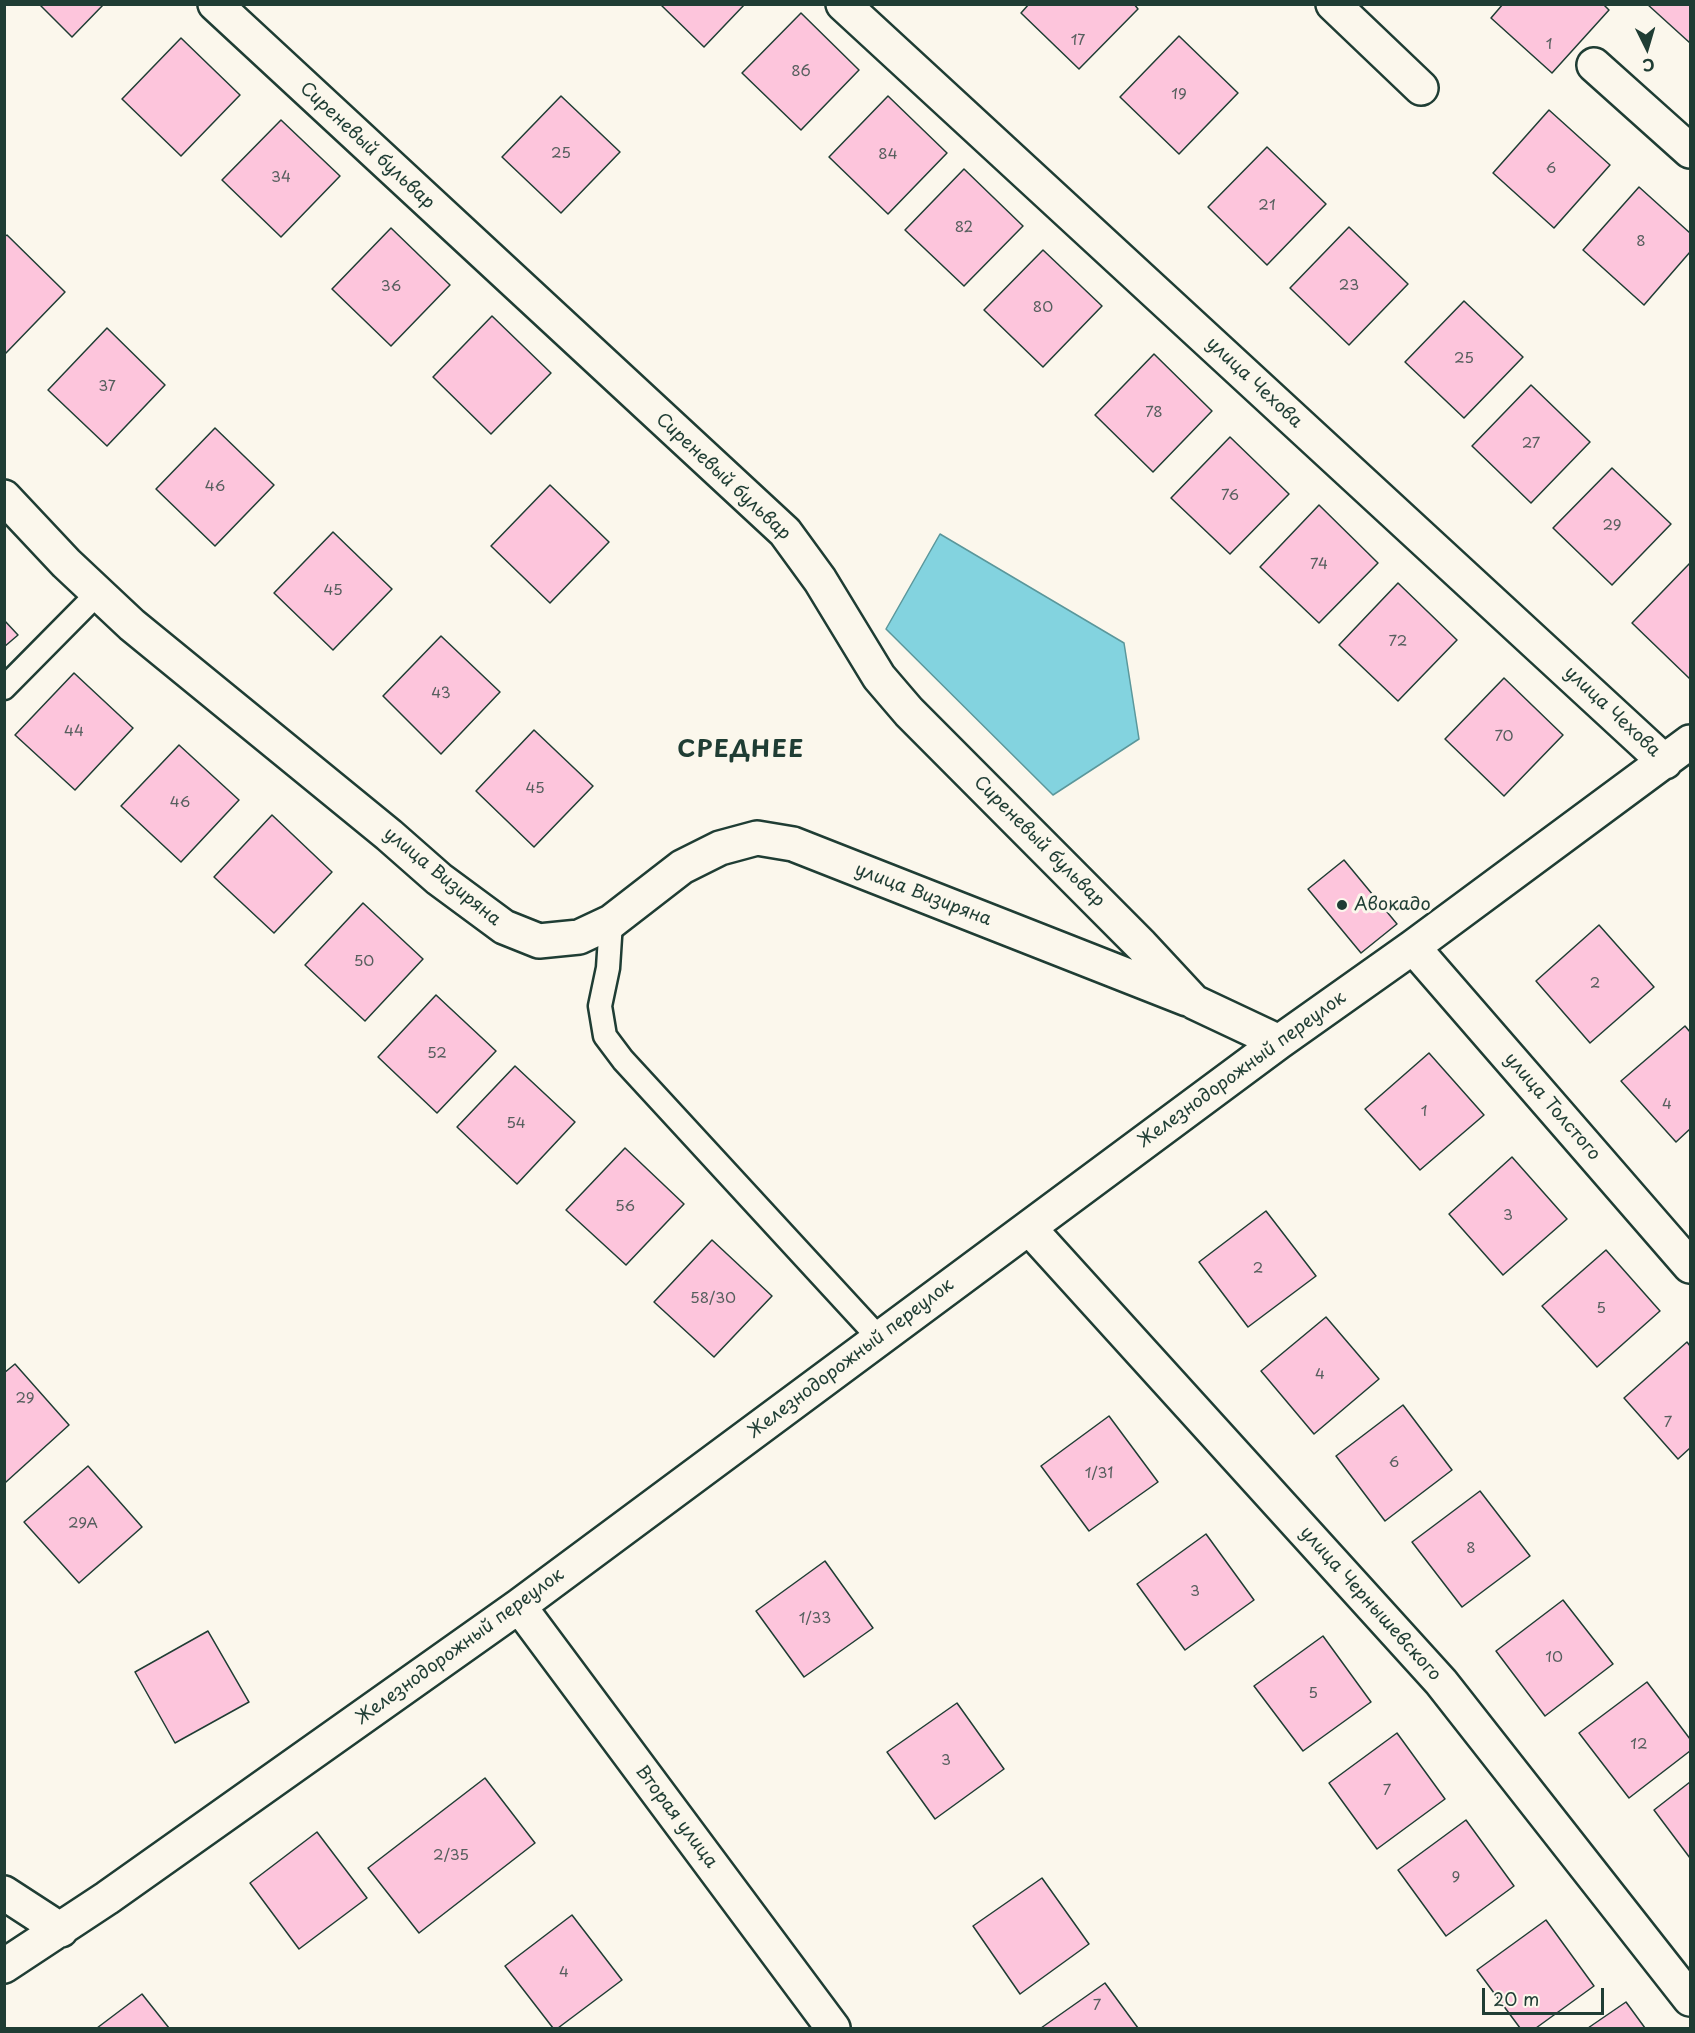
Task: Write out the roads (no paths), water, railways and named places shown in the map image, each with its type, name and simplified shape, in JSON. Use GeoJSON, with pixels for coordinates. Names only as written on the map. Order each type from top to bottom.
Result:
{"type":"FeatureCollection","features":[{"type":"Feature","properties":{"kind":"street","name":"Сиреневый бульвар"},"geometry":{"type":"LineString","coordinates":[[215,4],[784,532],[820,579],[879,677],[909,712],[1141,945],[1194,1002],[1279,1042]]}},
{"type":"Feature","properties":{"kind":"street","name":"улица Чехова"},"geometry":{"type":"LineString","coordinates":[[843,4],[1678,752]]}},
{"type":"Feature","properties":{"kind":"street"},"geometry":{"type":"LineString","coordinates":[[1333,4],[1421,88]]}},
{"type":"Feature","properties":{"kind":"street"},"geometry":{"type":"LineString","coordinates":[[1594,65],[1690,151]]}},
{"type":"Feature","properties":{"kind":"street","name":"улица Визиряна"},"geometry":{"type":"LineString","coordinates":[[4,497],[66,564],[132,625],[389,835],[439,879],[504,927],[539,941],[579,938],[611,922],[682,867],[720,848],[757,838],[793,844],[1194,1002]]}},
{"type":"Feature","properties":{"kind":"street","name":"Железнодорожный переулок"},"geometry":{"type":"LineString","coordinates":[[4,1966],[61,1930],[519,1606],[1279,1042],[1413,947],[1678,752]]}},
{"type":"Feature","properties":{"kind":"street","name":"улица Толстого"},"geometry":{"type":"LineString","coordinates":[[1413,947],[1690,1266]]}},
{"type":"Feature","properties":{"kind":"street","name":"улица Чернышевского"},"geometry":{"type":"LineString","coordinates":[[1029,1227],[1441,1682],[1690,1999]]}},
{"type":"Feature","properties":{"kind":"street","name":"Вторая улица"},"geometry":{"type":"LineString","coordinates":[[519,1606],[833,2028]]}},
{"type":"Feature","properties":{"kind":"street"},"geometry":{"type":"LineString","coordinates":[[4,1893],[61,1930]]}},
{"type":"Feature","properties":{"kind":"lane"},"geometry":{"type":"LineString","coordinates":[[4,688],[98,593]]}},
{"type":"Feature","properties":{"kind":"lane"},"geometry":{"type":"LineString","coordinates":[[611,922],[609,968],[600,1006],[605,1035],[623,1060],[879,1338]]}},
{"type":"Feature","properties":{"kind":"water"},"geometry":{"type":"Polygon","coordinates":[[[940,534],[1124,643],[1139,739],[1053,795],[886,629],[940,534]]]}},
{"type":"Feature","properties":{"kind":"place","name":"Авокадо"},"geometry":{"type":"Point","coordinates":[1342,905]}},
{"type":"Feature","properties":{"kind":"district","name":"СРЕДНЕЕ"},"geometry":{"type":"Point","coordinates":[741,750]}}]}
